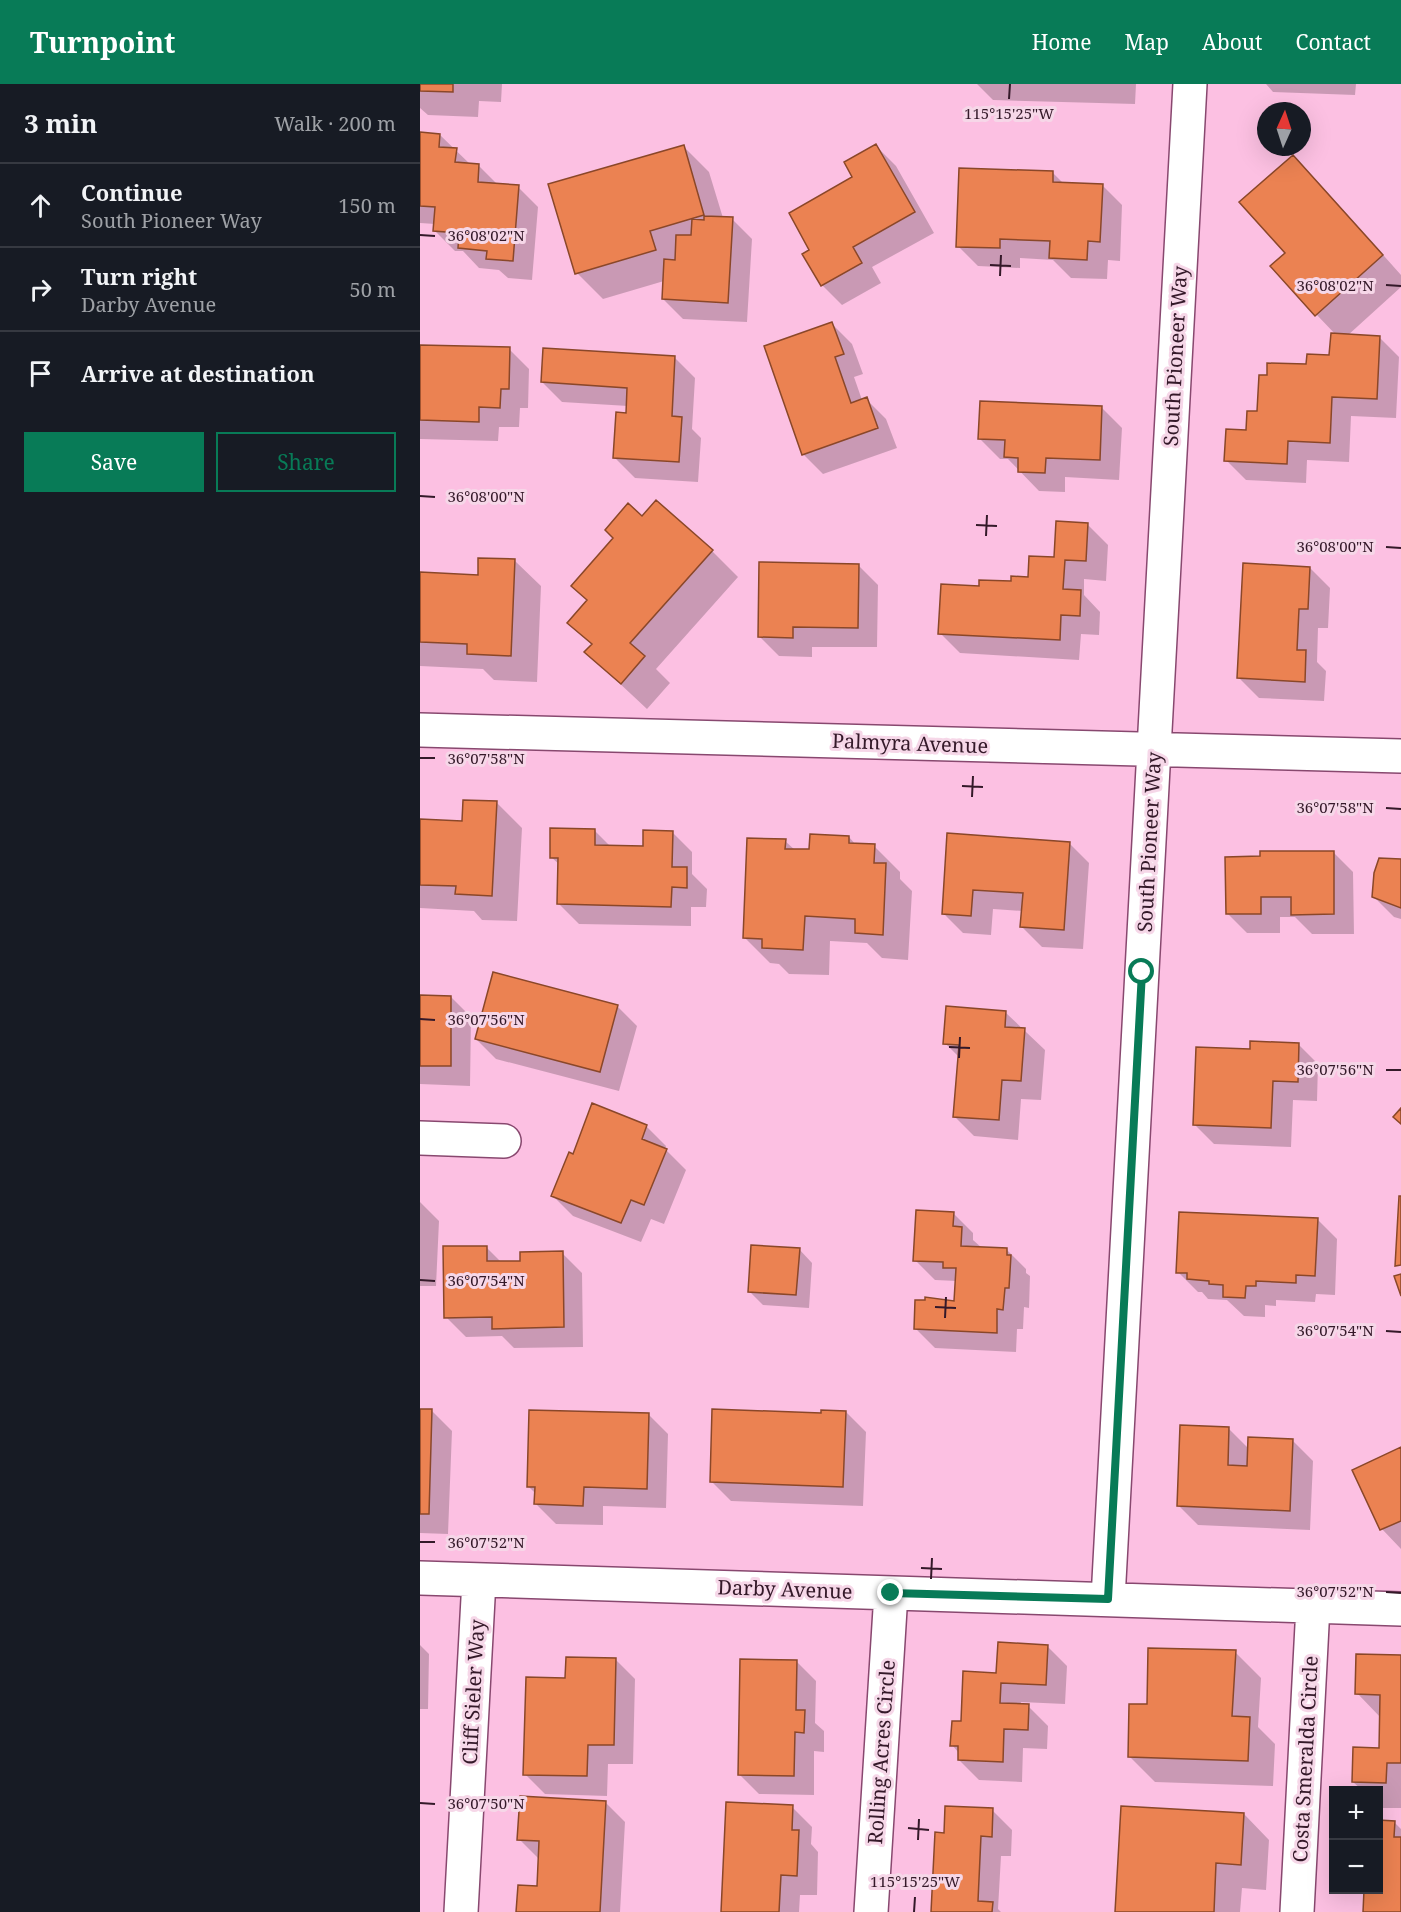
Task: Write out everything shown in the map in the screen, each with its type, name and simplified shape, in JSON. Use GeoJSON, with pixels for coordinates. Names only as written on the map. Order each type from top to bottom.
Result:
{"type":"FeatureCollection","features":[{"type":"Feature","properties":{"kind":"street","name":"South Pioneer Way"},"geometry":{"type":"LineString","coordinates":[[1108,1599],[1190,84]]}},
{"type":"Feature","properties":{"kind":"street","name":"Palmyra Avenue"},"geometry":{"type":"LineString","coordinates":[[420,730],[1401,756]]}},
{"type":"Feature","properties":{"kind":"street"},"geometry":{"type":"LineString","coordinates":[[420,1138],[504,1141]]}},
{"type":"Feature","properties":{"kind":"street","name":"Darby Avenue"},"geometry":{"type":"LineString","coordinates":[[420,1578],[1401,1609]]}},
{"type":"Feature","properties":{"kind":"street","name":"Cliff Sieler Way"},"geometry":{"type":"LineString","coordinates":[[461,1912],[479,1580]]}},
{"type":"Feature","properties":{"kind":"street","name":"Rolling Acres Circle"},"geometry":{"type":"LineString","coordinates":[[871,1912],[891,1593]]}},
{"type":"Feature","properties":{"kind":"street","name":"Costa Smeralda Circle"},"geometry":{"type":"LineString","coordinates":[[1297,1912],[1314,1606]]}},
{"type":"Feature","properties":{"kind":"building"},"geometry":{"type":"Polygon","coordinates":[[[420,84],[453,84],[453,92],[420,91],[420,84]]]}},
{"type":"Feature","properties":{"kind":"building"},"geometry":{"type":"Polygon","coordinates":[[[420,132],[440,134],[439,147],[457,148],[455,162],[479,164],[478,182],[519,185],[513,261],[486,259],[487,251],[458,248],[459,233],[433,231],[435,207],[420,206],[420,132]]]}},
{"type":"Feature","properties":{"kind":"building"},"geometry":{"type":"Polygon","coordinates":[[[876,144],[915,212],[853,247],[862,263],[821,286],[802,254],[809,250],[789,213],[852,177],[844,162],[876,144]]]}},
{"type":"Feature","properties":{"kind":"building"},"geometry":{"type":"Polygon","coordinates":[[[684,145],[704,215],[650,231],[656,250],[575,274],[548,184],[684,145]]]}},
{"type":"Feature","properties":{"kind":"building"},"geometry":{"type":"Polygon","coordinates":[[[1294,156],[1383,255],[1315,316],[1270,266],[1285,253],[1239,202],[1294,156]]]}},
{"type":"Feature","properties":{"kind":"building"},"geometry":{"type":"Polygon","coordinates":[[[959,168],[1053,171],[1053,182],[1103,184],[1100,242],[1088,241],[1087,260],[1049,258],[1050,241],[1000,239],[1000,248],[956,247],[959,168]]]}},
{"type":"Feature","properties":{"kind":"building"},"geometry":{"type":"Polygon","coordinates":[[[704,216],[733,217],[728,303],[662,299],[664,259],[675,260],[676,235],[691,235],[692,219],[704,220],[704,216]]]}},
{"type":"Feature","properties":{"kind":"building"},"geometry":{"type":"Polygon","coordinates":[[[832,322],[844,354],[835,357],[851,403],[867,397],[878,428],[802,455],[764,346],[832,322]]]}},
{"type":"Feature","properties":{"kind":"building"},"geometry":{"type":"Polygon","coordinates":[[[1331,333],[1380,336],[1377,399],[1332,397],[1330,443],[1288,441],[1287,464],[1224,461],[1226,429],[1246,430],[1247,411],[1257,411],[1259,375],[1267,375],[1267,363],[1306,364],[1307,354],[1329,355],[1331,333]]]}},
{"type":"Feature","properties":{"kind":"building"},"geometry":{"type":"Polygon","coordinates":[[[420,345],[510,347],[509,389],[501,389],[500,408],[479,407],[479,422],[420,420],[420,345]]]}},
{"type":"Feature","properties":{"kind":"building"},"geometry":{"type":"Polygon","coordinates":[[[543,348],[675,356],[672,416],[682,417],[679,462],[613,458],[616,412],[626,413],[627,388],[541,382],[543,348]]]}},
{"type":"Feature","properties":{"kind":"building"},"geometry":{"type":"Polygon","coordinates":[[[980,401],[1102,406],[1100,460],[1046,458],[1045,473],[1018,472],[1018,458],[1004,457],[1005,440],[978,439],[980,401]]]}},
{"type":"Feature","properties":{"kind":"building"},"geometry":{"type":"Polygon","coordinates":[[[656,500],[713,550],[630,643],[645,656],[621,684],[584,652],[592,644],[567,623],[587,600],[571,586],[613,538],[605,530],[628,503],[642,516],[656,500]]]}},
{"type":"Feature","properties":{"kind":"building"},"geometry":{"type":"Polygon","coordinates":[[[1056,521],[1088,523],[1086,561],[1065,560],[1063,589],[1081,590],[1080,616],[1061,615],[1060,640],[938,634],[941,584],[979,586],[979,580],[1011,581],[1011,576],[1028,577],[1029,556],[1054,557],[1056,521]]]}},
{"type":"Feature","properties":{"kind":"building"},"geometry":{"type":"Polygon","coordinates":[[[478,558],[515,559],[511,656],[467,654],[467,644],[420,642],[420,572],[478,575],[478,558]]]}},
{"type":"Feature","properties":{"kind":"building"},"geometry":{"type":"Polygon","coordinates":[[[759,562],[859,564],[858,628],[793,627],[793,638],[758,637],[759,562]]]}},
{"type":"Feature","properties":{"kind":"building"},"geometry":{"type":"Polygon","coordinates":[[[1243,563],[1310,567],[1308,609],[1299,609],[1297,650],[1306,650],[1305,682],[1237,678],[1243,563]]]}},
{"type":"Feature","properties":{"kind":"building"},"geometry":{"type":"Polygon","coordinates":[[[463,800],[497,801],[492,896],[455,894],[456,886],[420,885],[420,819],[462,821],[463,800]]]}},
{"type":"Feature","properties":{"kind":"building"},"geometry":{"type":"Polygon","coordinates":[[[550,828],[595,829],[595,845],[643,846],[643,830],[673,831],[672,867],[687,867],[687,888],[672,887],[671,907],[557,904],[558,858],[550,858],[550,828]]]}},
{"type":"Feature","properties":{"kind":"building"},"geometry":{"type":"Polygon","coordinates":[[[947,833],[1070,842],[1064,930],[1020,927],[1023,893],[973,890],[971,916],[942,914],[947,833]]]}},
{"type":"Feature","properties":{"kind":"building"},"geometry":{"type":"Polygon","coordinates":[[[810,834],[849,836],[849,843],[875,844],[874,863],[886,863],[883,935],[855,933],[855,919],[805,916],[803,950],[762,948],[762,939],[743,938],[747,838],[786,839],[785,849],[809,849],[810,834]]]}},
{"type":"Feature","properties":{"kind":"building"},"geometry":{"type":"Polygon","coordinates":[[[1260,851],[1334,851],[1334,914],[1291,915],[1291,897],[1261,897],[1261,914],[1226,914],[1225,857],[1260,856],[1260,851]]]}},
{"type":"Feature","properties":{"kind":"building"},"geometry":{"type":"Polygon","coordinates":[[[1379,858],[1401,859],[1401,908],[1372,897],[1374,873],[1379,858]]]}},
{"type":"Feature","properties":{"kind":"building"},"geometry":{"type":"Polygon","coordinates":[[[493,972],[618,1005],[600,1072],[475,1039],[493,972]]]}},
{"type":"Feature","properties":{"kind":"building"},"geometry":{"type":"Polygon","coordinates":[[[420,995],[451,996],[451,1066],[420,1066],[420,995]]]}},
{"type":"Feature","properties":{"kind":"building"},"geometry":{"type":"Polygon","coordinates":[[[946,1006],[1006,1011],[1005,1027],[1025,1028],[1021,1081],[1002,1080],[999,1120],[953,1117],[959,1045],[943,1044],[946,1006]]]}},
{"type":"Feature","properties":{"kind":"building"},"geometry":{"type":"Polygon","coordinates":[[[1250,1041],[1299,1043],[1298,1082],[1273,1081],[1271,1128],[1193,1125],[1196,1047],[1250,1049],[1250,1041]]]}},
{"type":"Feature","properties":{"kind":"building"},"geometry":{"type":"Polygon","coordinates":[[[592,1103],[647,1125],[642,1139],[667,1149],[644,1205],[631,1200],[621,1223],[551,1196],[569,1152],[573,1154],[592,1103]]]}},
{"type":"Feature","properties":{"kind":"building"},"geometry":{"type":"Polygon","coordinates":[[[1401,1108],[1401,1124],[1393,1117],[1401,1108]]]}},
{"type":"Feature","properties":{"kind":"building"},"geometry":{"type":"Polygon","coordinates":[[[1399,1196],[1401,1196],[1401,1265],[1395,1266],[1399,1196]]]}},
{"type":"Feature","properties":{"kind":"building"},"geometry":{"type":"Polygon","coordinates":[[[916,1210],[954,1212],[953,1226],[962,1227],[961,1246],[1007,1248],[1007,1255],[1011,1255],[1009,1288],[1005,1288],[1003,1310],[997,1309],[997,1333],[914,1329],[915,1300],[925,1300],[925,1297],[954,1301],[956,1268],[943,1268],[943,1262],[913,1261],[916,1210]]]}},
{"type":"Feature","properties":{"kind":"building"},"geometry":{"type":"Polygon","coordinates":[[[1179,1212],[1318,1218],[1315,1276],[1296,1275],[1296,1283],[1256,1281],[1256,1286],[1246,1286],[1245,1298],[1223,1297],[1223,1285],[1187,1279],[1187,1273],[1176,1273],[1179,1212]]]}},
{"type":"Feature","properties":{"kind":"building"},"geometry":{"type":"Polygon","coordinates":[[[751,1245],[800,1248],[796,1295],[748,1292],[751,1245]]]}},
{"type":"Feature","properties":{"kind":"building"},"geometry":{"type":"Polygon","coordinates":[[[443,1246],[487,1246],[487,1261],[520,1261],[520,1252],[563,1251],[564,1327],[492,1329],[492,1317],[444,1318],[443,1246]]]}},
{"type":"Feature","properties":{"kind":"building"},"geometry":{"type":"Polygon","coordinates":[[[1401,1274],[1401,1296],[1394,1276],[1401,1274]]]}},
{"type":"Feature","properties":{"kind":"building"},"geometry":{"type":"Polygon","coordinates":[[[420,1409],[432,1409],[429,1514],[420,1514],[420,1409]]]}},
{"type":"Feature","properties":{"kind":"building"},"geometry":{"type":"Polygon","coordinates":[[[712,1409],[821,1413],[821,1410],[846,1411],[843,1487],[710,1482],[712,1409]]]}},
{"type":"Feature","properties":{"kind":"building"},"geometry":{"type":"Polygon","coordinates":[[[529,1410],[649,1413],[647,1489],[584,1487],[583,1506],[534,1504],[535,1487],[527,1487],[529,1410]]]}},
{"type":"Feature","properties":{"kind":"building"},"geometry":{"type":"Polygon","coordinates":[[[1180,1425],[1229,1427],[1228,1465],[1247,1466],[1248,1437],[1293,1439],[1290,1511],[1177,1506],[1180,1425]]]}},
{"type":"Feature","properties":{"kind":"building"},"geometry":{"type":"Polygon","coordinates":[[[1401,1447],[1401,1521],[1380,1530],[1352,1470],[1401,1447]]]}},
{"type":"Feature","properties":{"kind":"building"},"geometry":{"type":"Polygon","coordinates":[[[998,1642],[1048,1645],[1046,1685],[1001,1683],[1000,1703],[1029,1704],[1028,1730],[1004,1729],[1003,1762],[958,1760],[958,1746],[950,1746],[952,1721],[961,1721],[963,1671],[996,1673],[998,1642]]]}},
{"type":"Feature","properties":{"kind":"building"},"geometry":{"type":"Polygon","coordinates":[[[1148,1648],[1236,1650],[1232,1716],[1250,1717],[1248,1761],[1128,1757],[1129,1704],[1147,1704],[1148,1648]]]}},
{"type":"Feature","properties":{"kind":"building"},"geometry":{"type":"Polygon","coordinates":[[[1356,1654],[1401,1655],[1401,1763],[1387,1763],[1386,1783],[1352,1782],[1353,1747],[1379,1748],[1380,1695],[1355,1694],[1356,1654]]]}},
{"type":"Feature","properties":{"kind":"building"},"geometry":{"type":"Polygon","coordinates":[[[566,1657],[616,1658],[614,1745],[588,1745],[587,1776],[523,1775],[526,1677],[565,1678],[566,1657]]]}},
{"type":"Feature","properties":{"kind":"building"},"geometry":{"type":"Polygon","coordinates":[[[740,1659],[797,1660],[796,1710],[805,1710],[804,1733],[795,1732],[794,1776],[738,1775],[740,1659]]]}},
{"type":"Feature","properties":{"kind":"building"},"geometry":{"type":"Polygon","coordinates":[[[520,1796],[606,1801],[600,1912],[516,1912],[518,1885],[537,1886],[539,1841],[517,1840],[520,1796]]]}},
{"type":"Feature","properties":{"kind":"building"},"geometry":{"type":"Polygon","coordinates":[[[726,1802],[793,1805],[792,1830],[799,1830],[797,1876],[781,1875],[779,1912],[721,1912],[726,1802]]]}},
{"type":"Feature","properties":{"kind":"building"},"geometry":{"type":"Polygon","coordinates":[[[945,1806],[993,1808],[992,1837],[981,1836],[978,1901],[993,1902],[992,1912],[931,1912],[935,1832],[944,1833],[945,1806]]]}},
{"type":"Feature","properties":{"kind":"building"},"geometry":{"type":"Polygon","coordinates":[[[1121,1806],[1244,1813],[1241,1865],[1216,1863],[1214,1912],[1115,1912],[1121,1806]]]}},
{"type":"Feature","properties":{"kind":"building"},"geometry":{"type":"Polygon","coordinates":[[[1383,1820],[1395,1821],[1394,1837],[1401,1837],[1401,1912],[1363,1912],[1364,1894],[1383,1894],[1383,1820]]]}},
{"type":"Feature","properties":{"kind":"route"},"geometry":{"type":"LineString","coordinates":[[891,1593],[1108,1599],[1142,972]]}}]}
